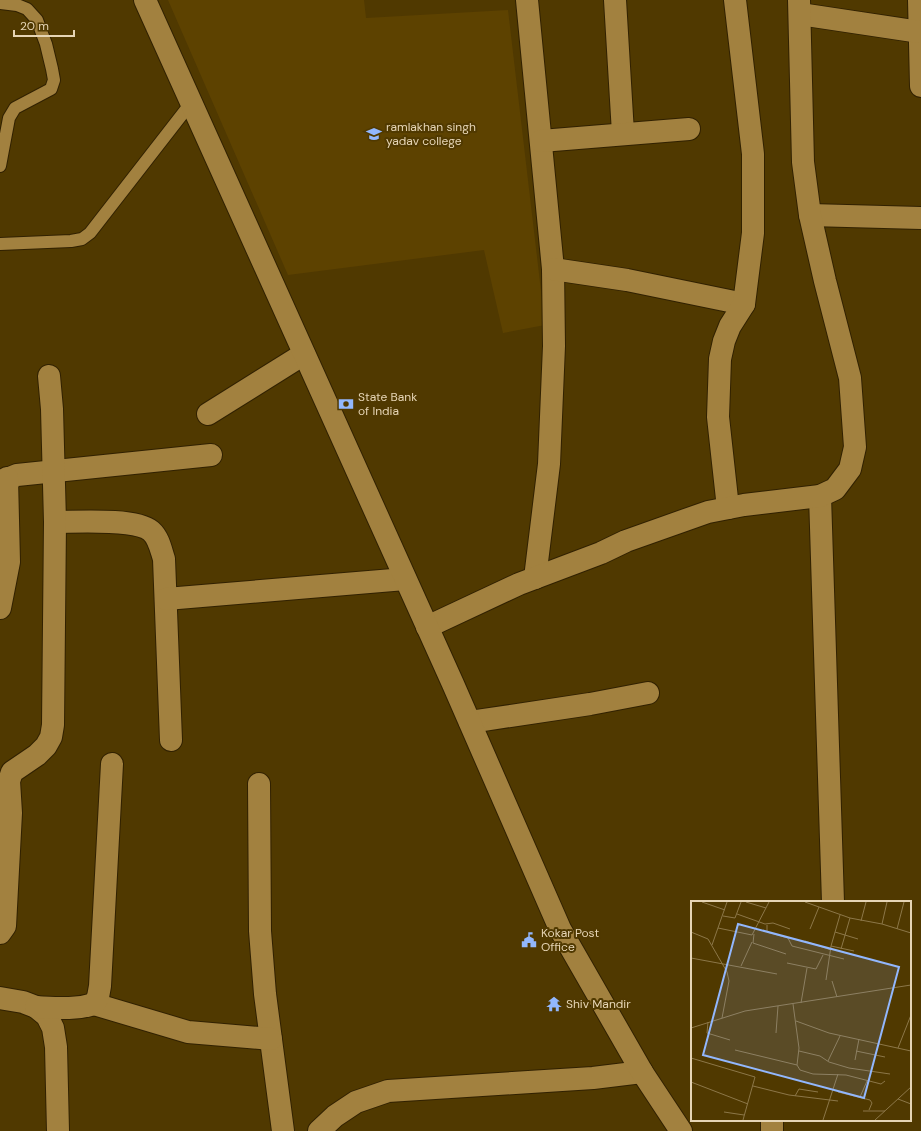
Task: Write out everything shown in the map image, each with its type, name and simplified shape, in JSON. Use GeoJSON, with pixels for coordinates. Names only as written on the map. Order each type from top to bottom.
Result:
{"type":"FeatureCollection","features":[{"type":"Feature","properties":{"kind":"street"},"geometry":{"type":"LineString","coordinates":[[145,0],[470,722],[560,929],[642,1072],[681,1131]]}},
{"type":"Feature","properties":{"kind":"street"},"geometry":{"type":"LineString","coordinates":[[527,0],[553,269],[554,346],[549,464],[535,578]]}},
{"type":"Feature","properties":{"kind":"street"},"geometry":{"type":"LineString","coordinates":[[614,0],[623,133]]}},
{"type":"Feature","properties":{"kind":"street"},"geometry":{"type":"LineString","coordinates":[[728,508],[718,417],[720,360],[724,341],[730,326],[744,304],[753,233],[753,154],[736,0]]}},
{"type":"Feature","properties":{"kind":"street"},"geometry":{"type":"LineString","coordinates":[[919,0],[921,86]]}},
{"type":"Feature","properties":{"kind":"street"},"geometry":{"type":"LineString","coordinates":[[427,627],[535,578],[601,553],[626,541],[708,512],[744,505],[820,496],[835,489],[850,469],[855,447],[850,378],[810,215],[803,162],[800,7],[920,32]]}},
{"type":"Feature","properties":{"kind":"street"},"geometry":{"type":"LineString","coordinates":[[540,141],[623,133],[689,129]]}},
{"type":"Feature","properties":{"kind":"street"},"geometry":{"type":"LineString","coordinates":[[810,215],[921,218]]}},
{"type":"Feature","properties":{"kind":"street"},"geometry":{"type":"LineString","coordinates":[[553,269],[627,280],[744,304]]}},
{"type":"Feature","properties":{"kind":"street"},"geometry":{"type":"LineString","coordinates":[[208,414],[304,354]]}},
{"type":"Feature","properties":{"kind":"street"},"geometry":{"type":"LineString","coordinates":[[0,933],[5,926],[11,814],[10,781],[12,772],[42,751],[52,737],[55,522],[52,409],[48,376]]}},
{"type":"Feature","properties":{"kind":"street"},"geometry":{"type":"LineString","coordinates":[[0,608],[9,562],[4,480],[17,475],[54,470],[211,455]]}},
{"type":"Feature","properties":{"kind":"street"},"geometry":{"type":"LineString","coordinates":[[820,496],[833,901]]}},
{"type":"Feature","properties":{"kind":"street"},"geometry":{"type":"LineString","coordinates":[[55,522],[116,522],[144,527],[152,532],[158,542],[164,559],[171,740]]}},
{"type":"Feature","properties":{"kind":"street"},"geometry":{"type":"LineString","coordinates":[[166,599],[405,579]]}},
{"type":"Feature","properties":{"kind":"street"},"geometry":{"type":"LineString","coordinates":[[470,722],[590,704],[648,693]]}},
{"type":"Feature","properties":{"kind":"street"},"geometry":{"type":"LineString","coordinates":[[94,1004],[98,997],[100,986],[112,764]]}},
{"type":"Feature","properties":{"kind":"street"},"geometry":{"type":"LineString","coordinates":[[259,784],[260,931],[265,994],[283,1131]]}},
{"type":"Feature","properties":{"kind":"street"},"geometry":{"type":"LineString","coordinates":[[0,998],[23,1002],[36,1007],[73,1009],[94,1004],[188,1032],[271,1039]]}},
{"type":"Feature","properties":{"kind":"street"},"geometry":{"type":"LineString","coordinates":[[36,1007],[47,1016],[53,1028],[56,1047],[58,1131]]}},
{"type":"Feature","properties":{"kind":"street"},"geometry":{"type":"LineString","coordinates":[[320,1131],[335,1116],[356,1102],[388,1091],[593,1078],[642,1072]]}},
{"type":"Feature","properties":{"kind":"lane"},"geometry":{"type":"LineString","coordinates":[[0,3],[17,5],[27,9],[37,20],[46,44],[54,80],[51,89],[15,108],[9,118],[0,166]]}},
{"type":"Feature","properties":{"kind":"lane"},"geometry":{"type":"LineString","coordinates":[[0,244],[72,242],[82,239],[90,233],[192,104]]}},
{"type":"Feature","properties":{"kind":"shaded area","name":"ramlakhan singh yadav college"},"geometry":{"type":"Polygon","coordinates":[[[168,0],[364,0],[366,18],[508,10],[545,325],[503,333],[484,250],[288,275],[168,0]]]}},
{"type":"Feature","properties":{"kind":"place","name":"ramlakhan singh yadav college"},"geometry":{"type":"Point","coordinates":[374,134]}},
{"type":"Feature","properties":{"kind":"place","name":"State Bank of India"},"geometry":{"type":"Point","coordinates":[346,404]}},
{"type":"Feature","properties":{"kind":"place","name":"Kokar Post Office"},"geometry":{"type":"Point","coordinates":[529,940]}},
{"type":"Feature","properties":{"kind":"place","name":"Shiv Mandir"},"geometry":{"type":"Point","coordinates":[554,1004]}}]}
